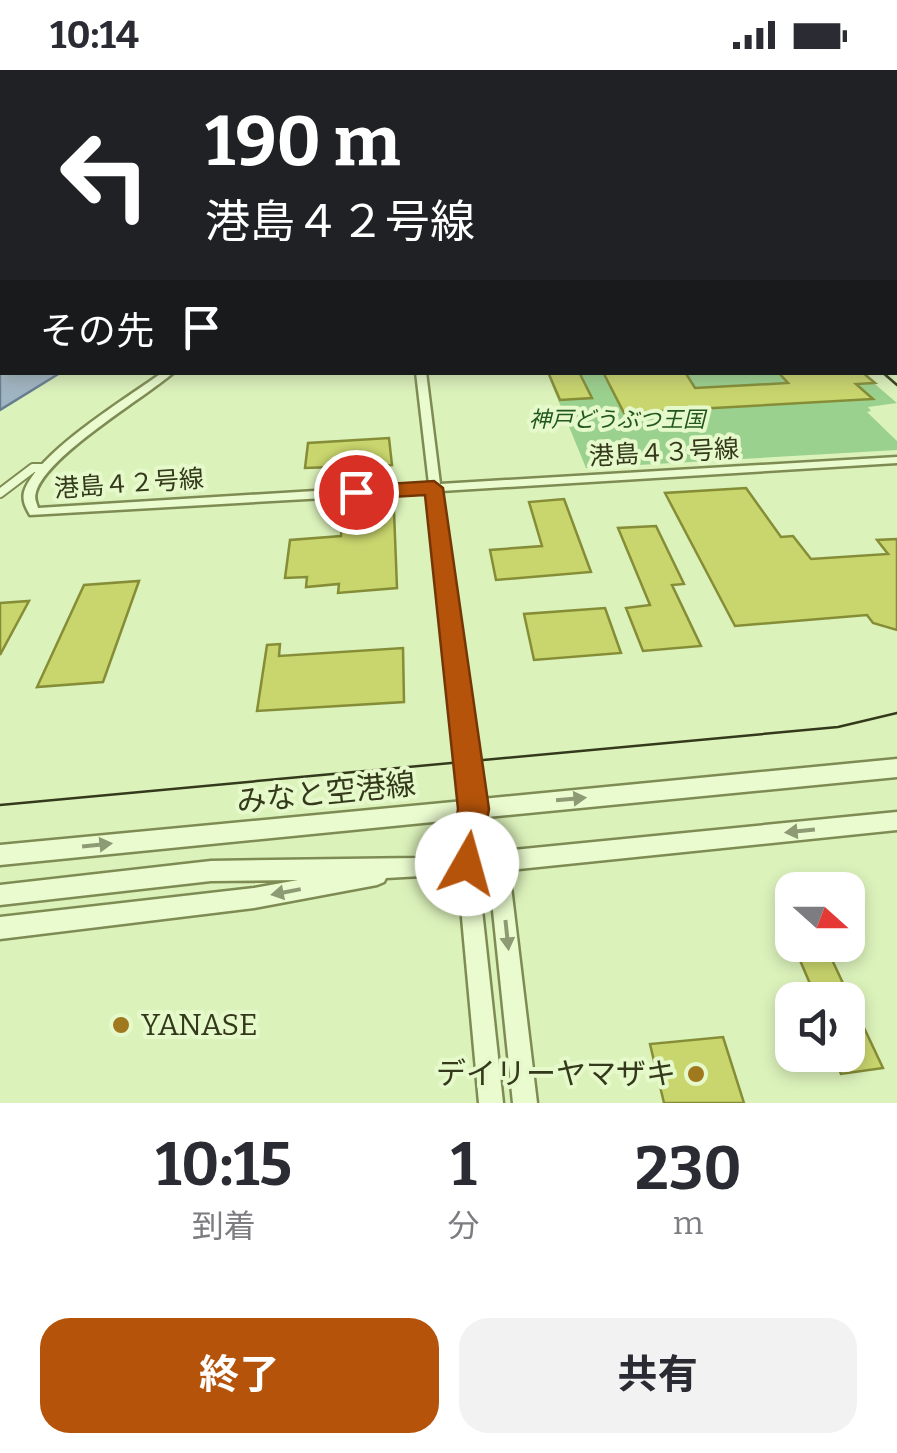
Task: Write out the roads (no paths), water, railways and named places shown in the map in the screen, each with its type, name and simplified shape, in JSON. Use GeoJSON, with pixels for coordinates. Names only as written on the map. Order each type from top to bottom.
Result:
{"type":"FeatureCollection","features":[{"type":"Feature","properties":{"kind":"street","name":"港島４２号線"},"geometry":{"type":"LineString","coordinates":[[166,375],[45,468],[30,492],[34,512],[434,488]]}},
{"type":"Feature","properties":{"kind":"street"},"geometry":{"type":"LineString","coordinates":[[421,375],[474,809],[467,864],[492,1103]]}},
{"type":"Feature","properties":{"kind":"street","name":"港島４３号線"},"geometry":{"type":"LineString","coordinates":[[434,488],[897,460]]}},
{"type":"Feature","properties":{"kind":"street"},"geometry":{"type":"LineString","coordinates":[[0,492],[33,468],[45,468]]}},
{"type":"Feature","properties":{"kind":"street","name":"みなと空港線"},"geometry":{"type":"LineString","coordinates":[[0,855],[897,768]]}},
{"type":"Feature","properties":{"kind":"street"},"geometry":{"type":"LineString","coordinates":[[474,809],[498,861],[526,1103]]}},
{"type":"Feature","properties":{"kind":"street"},"geometry":{"type":"LineString","coordinates":[[0,895],[212,872],[467,864],[897,821]]}},
{"type":"Feature","properties":{"kind":"street"},"geometry":{"type":"LineString","coordinates":[[0,928],[254,898],[417,868]]}},
{"type":"Feature","properties":{"kind":"water"},"geometry":{"type":"Polygon","coordinates":[[[0,375],[57,375],[0,410],[0,375]]]}},
{"type":"Feature","properties":{"kind":"tram line"},"geometry":{"type":"LineString","coordinates":[[885,375],[897,385]]}},
{"type":"Feature","properties":{"kind":"tram line"},"geometry":{"type":"LineString","coordinates":[[0,805],[838,727],[897,713]]}},
{"type":"Feature","properties":{"kind":"place","name":"YANASE"},"geometry":{"type":"Point","coordinates":[121,1025]}},
{"type":"Feature","properties":{"kind":"place","name":"デイリーヤマザキ"},"geometry":{"type":"Point","coordinates":[696,1074]}},
{"type":"Feature","properties":{"kind":"park label","name":"神戸どうぶつ王国"},"geometry":{"type":"Point","coordinates":[617,419]}}]}
